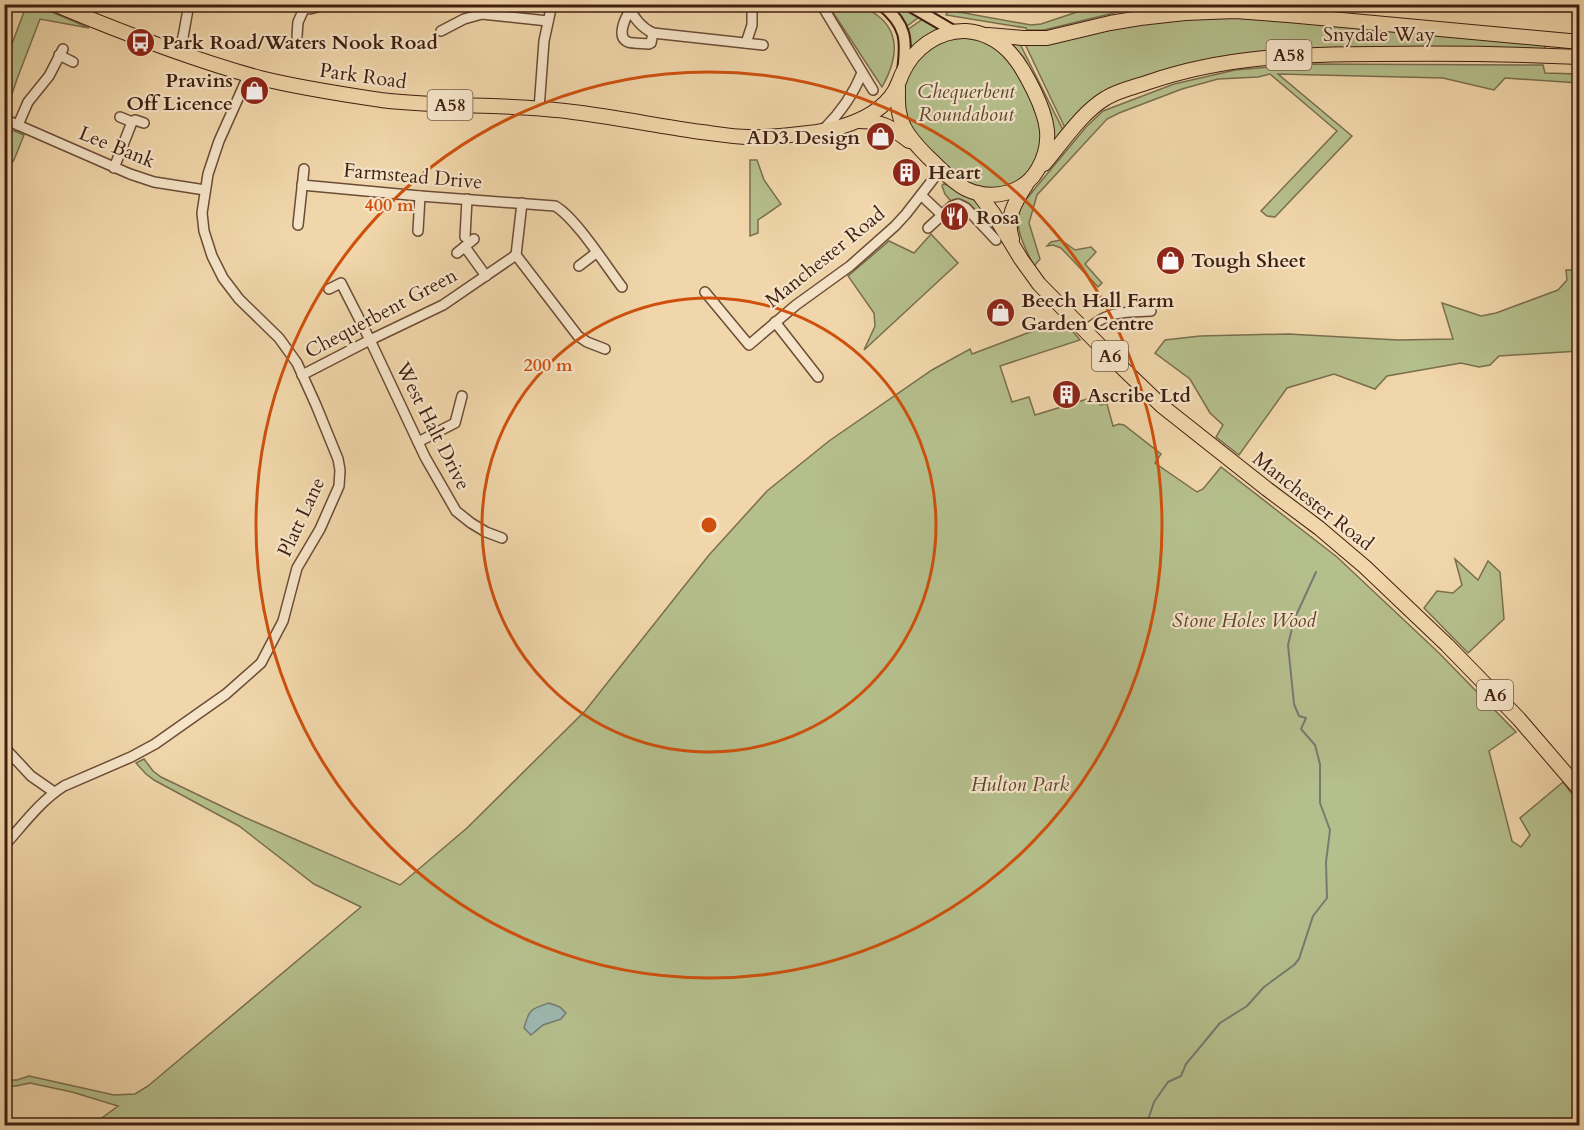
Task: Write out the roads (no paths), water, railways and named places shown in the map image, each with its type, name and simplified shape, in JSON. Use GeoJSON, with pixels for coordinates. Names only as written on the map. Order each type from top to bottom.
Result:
{"type":"FeatureCollection","features":[{"type":"Feature","properties":{"kind":"highway","name":"Park Road"},"geometry":{"type":"LineString","coordinates":[[54,4],[179,52],[249,74],[316,90],[435,104],[571,111],[669,128],[750,137],[786,136],[822,131],[857,122],[876,122],[891,127],[920,149]]}},
{"type":"Feature","properties":{"kind":"highway","name":"Snydale Way"},"geometry":{"type":"LineString","coordinates":[[983,34],[1047,38],[1140,18],[1235,11],[1580,42]]}},
{"type":"Feature","properties":{"kind":"highway","name":"A58"},"geometry":{"type":"LineString","coordinates":[[967,31],[983,34],[1007,49],[1026,73],[1046,121],[1047,135],[1043,159],[1037,172],[1027,183],[1015,191],[1004,194],[978,194],[954,181],[909,137],[899,116],[897,105],[900,80],[910,59],[919,49],[940,35],[967,31]]}},
{"type":"Feature","properties":{"kind":"highway","name":"Snydale Way"},"geometry":{"type":"LineString","coordinates":[[1037,172],[1089,111],[1106,98],[1172,74],[1203,66],[1246,59],[1303,54],[1421,53],[1580,57]]}},
{"type":"Feature","properties":{"kind":"highway","name":"Park Road"},"geometry":{"type":"LineString","coordinates":[[857,122],[888,100],[900,80]]}},
{"type":"Feature","properties":{"kind":"highway","name":"Manchester Road"},"geometry":{"type":"LineString","coordinates":[[1016,250],[1010,235],[1010,218],[1015,201],[1027,183]]}},
{"type":"Feature","properties":{"kind":"highway","name":"Manchester Road"},"geometry":{"type":"LineString","coordinates":[[978,194],[1039,284],[1086,332],[1162,406],[1319,528],[1365,567],[1447,645],[1519,719],[1580,790]]}},
{"type":"Feature","properties":{"kind":"main road"},"geometry":{"type":"LineString","coordinates":[[881,4],[896,20],[905,41],[900,80]]}},
{"type":"Feature","properties":{"kind":"main road"},"geometry":{"type":"LineString","coordinates":[[907,4],[955,32]]}},
{"type":"Feature","properties":{"kind":"street"},"geometry":{"type":"LineString","coordinates":[[179,52],[189,4]]}},
{"type":"Feature","properties":{"kind":"street"},"geometry":{"type":"LineString","coordinates":[[297,36],[301,7],[311,9],[325,4]]}},
{"type":"Feature","properties":{"kind":"street"},"geometry":{"type":"LineString","coordinates":[[539,109],[542,53],[552,4]]}},
{"type":"Feature","properties":{"kind":"street"},"geometry":{"type":"LineString","coordinates":[[746,43],[752,25],[752,4]]}},
{"type":"Feature","properties":{"kind":"street"},"geometry":{"type":"LineString","coordinates":[[821,4],[873,90]]}},
{"type":"Feature","properties":{"kind":"street"},"geometry":{"type":"LineString","coordinates":[[653,33],[651,43],[625,40],[622,34],[623,21],[629,8],[643,27],[653,33],[763,45]]}},
{"type":"Feature","properties":{"kind":"street"},"geometry":{"type":"LineString","coordinates":[[441,31],[464,19],[482,14],[548,21]]}},
{"type":"Feature","properties":{"kind":"street","name":"Lee Bank"},"geometry":{"type":"LineString","coordinates":[[73,62],[61,52],[49,76],[28,102],[15,124],[114,168],[154,182],[205,190]]}},
{"type":"Feature","properties":{"kind":"street"},"geometry":{"type":"LineString","coordinates":[[822,131],[851,98],[862,73]]}},
{"type":"Feature","properties":{"kind":"street","name":"Platt Lane"},"geometry":{"type":"LineString","coordinates":[[4,846],[54,792],[155,744],[197,716],[255,670],[265,657],[283,621],[297,568],[335,496],[340,479],[338,459],[302,375],[279,338],[239,299],[220,273],[204,231],[202,213],[208,174],[219,141],[249,74]]}},
{"type":"Feature","properties":{"kind":"street"},"geometry":{"type":"LineString","coordinates":[[120,117],[132,122],[135,120],[144,123]]}},
{"type":"Feature","properties":{"kind":"street"},"geometry":{"type":"LineString","coordinates":[[114,168],[132,122]]}},
{"type":"Feature","properties":{"kind":"street"},"geometry":{"type":"LineString","coordinates":[[298,225],[304,169]]}},
{"type":"Feature","properties":{"kind":"street","name":"Manchester Road"},"geometry":{"type":"LineString","coordinates":[[705,292],[748,345],[796,305],[850,266],[895,226],[941,169]]}},
{"type":"Feature","properties":{"kind":"street","name":"Farmstead Drive"},"geometry":{"type":"LineString","coordinates":[[302,185],[555,206],[575,225],[622,287]]}},
{"type":"Feature","properties":{"kind":"street"},"geometry":{"type":"LineString","coordinates":[[921,195],[942,215]]}},
{"type":"Feature","properties":{"kind":"street"},"geometry":{"type":"LineString","coordinates":[[415,227],[420,196]]}},
{"type":"Feature","properties":{"kind":"street"},"geometry":{"type":"LineString","coordinates":[[466,199],[465,244],[486,276]]}},
{"type":"Feature","properties":{"kind":"street"},"geometry":{"type":"LineString","coordinates":[[522,203],[516,255],[578,336],[605,349]]}},
{"type":"Feature","properties":{"kind":"street"},"geometry":{"type":"LineString","coordinates":[[928,228],[955,204],[962,206],[996,240]]}},
{"type":"Feature","properties":{"kind":"street"},"geometry":{"type":"LineString","coordinates":[[579,266],[596,253]]}},
{"type":"Feature","properties":{"kind":"street","name":"Chequerbent Green"},"geometry":{"type":"LineString","coordinates":[[302,375],[435,309],[516,255]]}},
{"type":"Feature","properties":{"kind":"street","name":"West Halt Drive"},"geometry":{"type":"LineString","coordinates":[[329,289],[341,283],[429,465],[456,511],[486,532],[502,538]]}},
{"type":"Feature","properties":{"kind":"street"},"geometry":{"type":"LineString","coordinates":[[1086,332],[1095,323],[1112,315],[1151,311]]}},
{"type":"Feature","properties":{"kind":"street"},"geometry":{"type":"LineString","coordinates":[[775,322],[818,377]]}},
{"type":"Feature","properties":{"kind":"street"},"geometry":{"type":"LineString","coordinates":[[418,442],[455,423],[462,396]]}},
{"type":"Feature","properties":{"kind":"street"},"geometry":{"type":"LineString","coordinates":[[4,747],[31,776],[54,792]]}},
{"type":"Feature","properties":{"kind":"water"},"geometry":{"type":"Polygon","coordinates":[[[549,1003],[560,1007],[566,1013],[561,1019],[543,1025],[531,1035],[524,1028],[529,1013],[549,1003]]]}},
{"type":"Feature","properties":{"kind":"waterway"},"geometry":{"type":"LineString","coordinates":[[1146,1126],[1154,1102],[1168,1082],[1181,1076],[1186,1064],[1220,1023],[1247,1006],[1264,987],[1299,959],[1313,916],[1327,898],[1326,862],[1330,830],[1320,803],[1320,764],[1315,745],[1301,729],[1306,718],[1299,716],[1294,704],[1288,645],[1294,620],[1316,572]]}},
{"type":"Feature","properties":{"kind":"place","name":"Park Road/Waters Nook Road"},"geometry":{"type":"Point","coordinates":[141,42]}},
{"type":"Feature","properties":{"kind":"place","name":"Pravins Off Licence"},"geometry":{"type":"Point","coordinates":[254,91]}},
{"type":"Feature","properties":{"kind":"place","name":"AD3 Design"},"geometry":{"type":"Point","coordinates":[881,137]}},
{"type":"Feature","properties":{"kind":"place","name":"Heart"},"geometry":{"type":"Point","coordinates":[907,172]}},
{"type":"Feature","properties":{"kind":"place","name":"Rosa"},"geometry":{"type":"Point","coordinates":[955,217]}},
{"type":"Feature","properties":{"kind":"place","name":"Tough Sheet"},"geometry":{"type":"Point","coordinates":[1170,260]}},
{"type":"Feature","properties":{"kind":"place","name":"Beech Hall Farm Garden Centre"},"geometry":{"type":"Point","coordinates":[1000,312]}},
{"type":"Feature","properties":{"kind":"place","name":"Ascribe Ltd"},"geometry":{"type":"Point","coordinates":[1066,395]}},
{"type":"Feature","properties":{"kind":"park label","name":"Chequerbent Roundabout"},"geometry":{"type":"Point","coordinates":[966,102]}},
{"type":"Feature","properties":{"kind":"park label","name":"Stone Holes Wood"},"geometry":{"type":"Point","coordinates":[1244,620]}},
{"type":"Feature","properties":{"kind":"park label","name":"Hulton Park"},"geometry":{"type":"Point","coordinates":[1020,784]}}]}
